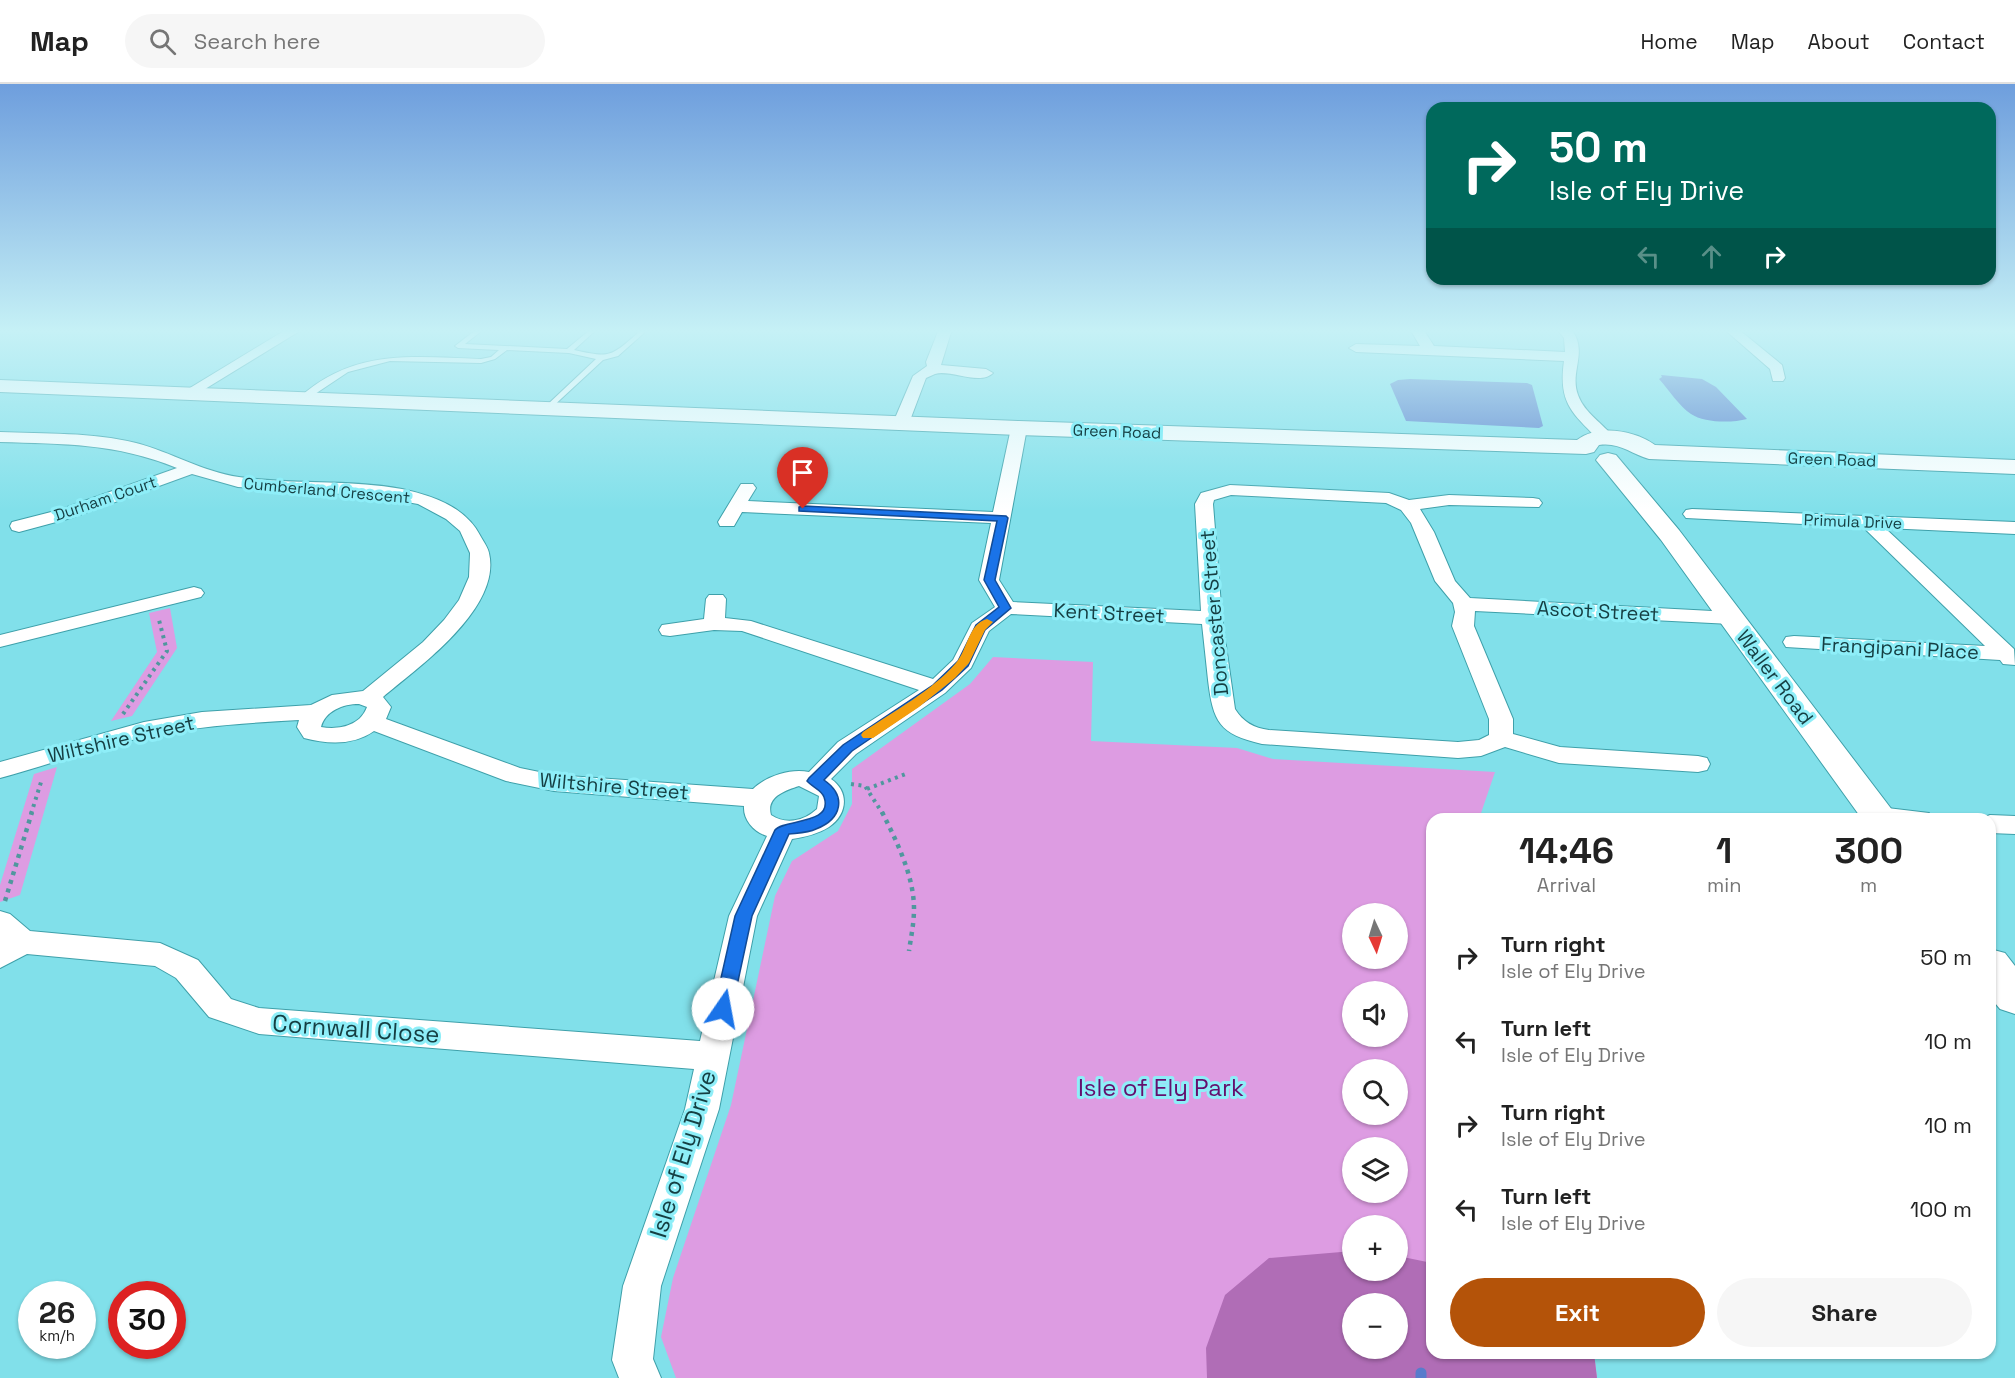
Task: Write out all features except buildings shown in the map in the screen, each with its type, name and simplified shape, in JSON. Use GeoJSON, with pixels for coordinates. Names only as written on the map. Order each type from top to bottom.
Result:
{"type":"FeatureCollection","features":[{"type":"Feature","properties":{"kind":"street","name":"Green Road"},"geometry":{"type":"LineString","coordinates":[[79,389],[1018,428],[1600,448],[1628,463],[1646,457],[2015,467]]}},
{"type":"Feature","properties":{"kind":"street"},"geometry":{"type":"LineString","coordinates":[[187,394],[195,389]]}},
{"type":"Feature","properties":{"kind":"street"},"geometry":{"type":"LineString","coordinates":[[901,423],[915,389]]}},
{"type":"Feature","properties":{"kind":"street","name":"Waller Road"},"geometry":{"type":"LineString","coordinates":[[1570,389],[1600,448],[1630,484],[1652,518],[1681,525]]}},
{"type":"Feature","properties":{"kind":"street"},"geometry":{"type":"LineString","coordinates":[[814,781],[848,748],[938,687],[963,663],[980,628],[1006,608],[989,580],[1018,428]]}},
{"type":"Feature","properties":{"kind":"street","name":"Cumberland Crescent"},"geometry":{"type":"LineString","coordinates":[[0,437],[129,446],[157,453],[191,469],[236,482],[392,493],[424,500],[447,510],[464,523],[475,538],[481,559],[477,582],[467,607],[370,710]]}},
{"type":"Feature","properties":{"kind":"street","name":"Waller Road"},"geometry":{"type":"LineString","coordinates":[[1646,457],[1643,481],[1666,520],[1681,525],[1731,618],[1876,813]]}},
{"type":"Feature","properties":{"kind":"street","name":"Durham Court"},"geometry":{"type":"LineString","coordinates":[[19,526],[64,514],[191,469]]}},
{"type":"Feature","properties":{"kind":"street"},"geometry":{"type":"LineString","coordinates":[[727,522],[747,488]]}},
{"type":"Feature","properties":{"kind":"street","name":"Doncaster Street"},"geometry":{"type":"LineString","coordinates":[[1501,738],[1496,743],[1478,749],[1458,750],[1269,738],[1251,735],[1228,719],[1223,709],[1212,618],[1204,504],[1207,497],[1230,490],[1389,498],[1407,506],[1449,500],[1533,503]]}},
{"type":"Feature","properties":{"kind":"street"},"geometry":{"type":"LineString","coordinates":[[737,506],[1002,518]]}},
{"type":"Feature","properties":{"kind":"street"},"geometry":{"type":"LineString","coordinates":[[1407,506],[1418,516],[1446,583],[1458,594],[1464,604],[1462,626],[1501,719],[1501,738],[1559,755],[1698,764]]}},
{"type":"Feature","properties":{"kind":"street"},"geometry":{"type":"LineString","coordinates":[[1868,522],[2011,658]]}},
{"type":"Feature","properties":{"kind":"street","name":"Primula Drive"},"geometry":{"type":"LineString","coordinates":[[1681,525],[1868,522],[2015,528]]}},
{"type":"Feature","properties":{"kind":"street"},"geometry":{"type":"LineString","coordinates":[[0,641],[194,593]]}},
{"type":"Feature","properties":{"kind":"street"},"geometry":{"type":"LineString","coordinates":[[714,624],[716,600]]}},
{"type":"Feature","properties":{"kind":"street","name":"Ascot Street"},"geometry":{"type":"LineString","coordinates":[[1464,604],[1731,618]]}},
{"type":"Feature","properties":{"kind":"street","name":"Kent Street"},"geometry":{"type":"LineString","coordinates":[[1006,608],[1212,618]]}},
{"type":"Feature","properties":{"kind":"street"},"geometry":{"type":"LineString","coordinates":[[670,630],[714,624],[744,625],[938,687]]}},
{"type":"Feature","properties":{"kind":"street","name":"Frangipani Place"},"geometry":{"type":"LineString","coordinates":[[1794,642],[2011,658]]}},
{"type":"Feature","properties":{"kind":"street","name":"Wiltshire Street"},"geometry":{"type":"LineString","coordinates":[[0,770],[164,725],[208,719],[316,712],[341,699],[515,776],[554,783],[758,798]]}},
{"type":"Feature","properties":{"kind":"street"},"geometry":{"type":"LineString","coordinates":[[316,712],[310,720],[309,727],[313,733],[322,736],[348,734],[370,710]]}},
{"type":"Feature","properties":{"kind":"street"},"geometry":{"type":"LineString","coordinates":[[799,778],[814,781],[830,791],[832,800],[830,810],[823,819],[812,825],[783,830],[769,826],[759,819],[755,809],[758,798],[768,788],[782,781],[799,778]]}},
{"type":"Feature","properties":{"kind":"street"},"geometry":{"type":"LineString","coordinates":[[1996,824],[2015,825]]}},
{"type":"Feature","properties":{"kind":"street","name":"Isle of Ely Drive"},"geometry":{"type":"LineString","coordinates":[[640,1378],[632,1360],[642,1286],[702,1109],[743,916],[783,830]]}},
{"type":"Feature","properties":{"kind":"street","name":"Cornwall Close"},"geometry":{"type":"LineString","coordinates":[[8,940],[160,955],[187,969],[220,1008],[259,1021],[713,1056]]}},
{"type":"Feature","properties":{"kind":"street"},"geometry":{"type":"LineString","coordinates":[[1996,973],[2015,997]]}},
{"type":"Feature","properties":{"kind":"lane"},"geometry":{"type":"LineString","coordinates":[[303,398],[316,389]]}},
{"type":"Feature","properties":{"kind":"lane"},"geometry":{"type":"LineString","coordinates":[[549,408],[568,389]]}},
{"type":"Feature","properties":{"kind":"path"},"geometry":{"type":"LineString","coordinates":[[123,715],[167,651],[154,602]]}},
{"type":"Feature","properties":{"kind":"path"},"geometry":{"type":"LineString","coordinates":[[0,906],[7,899],[49,755]]}},
{"type":"Feature","properties":{"kind":"path"},"geometry":{"type":"LineString","coordinates":[[847,783],[867,789],[908,773]]}},
{"type":"Feature","properties":{"kind":"path"},"geometry":{"type":"LineString","coordinates":[[867,789],[893,836],[909,876],[914,906],[909,951]]}},
{"type":"Feature","properties":{"kind":"green space"},"geometry":{"type":"Polygon","coordinates":[[[170,608],[177,648],[132,716],[111,721],[157,652],[149,613],[170,608]]]}},
{"type":"Feature","properties":{"kind":"green space","name":"Isle of Ely Park"},"geometry":{"type":"Polygon","coordinates":[[[993,657],[1093,662],[1091,741],[1237,748],[1273,759],[1495,772],[1481,813],[1426,813],[1426,1359],[1595,1359],[1597,1378],[676,1378],[661,1337],[673,1278],[731,1105],[775,896],[792,861],[838,831],[852,804],[852,769],[970,684],[993,657]]]}},
{"type":"Feature","properties":{"kind":"green space"},"geometry":{"type":"Polygon","coordinates":[[[57,767],[20,895],[0,902],[0,885],[34,774],[57,767]]]}},
{"type":"Feature","properties":{"kind":"shaded area"},"geometry":{"type":"Polygon","coordinates":[[[1342,1252],[1342,1281],[1408,1281],[1408,1258],[1426,1262],[1426,1359],[1595,1359],[1597,1378],[1207,1378],[1206,1348],[1225,1295],[1269,1258],[1342,1252]]]}},
{"type":"Feature","properties":{"kind":"water"},"geometry":{"type":"Polygon","coordinates":[[[1392,389],[1533,389],[1543,426],[1539,428],[1406,421],[1392,389]]]}},
{"type":"Feature","properties":{"kind":"water"},"geometry":{"type":"Polygon","coordinates":[[[1667,389],[1718,389],[1747,419],[1718,421],[1703,419],[1691,414],[1667,389]]]}},
{"type":"Feature","properties":{"kind":"waterway"},"geometry":{"type":"LineString","coordinates":[[1421,1373],[1421,1378]]}},
{"type":"Feature","properties":{"kind":"slow traffic"},"geometry":{"type":"LineString","coordinates":[[868,735],[938,687],[963,663],[980,628],[987,622]]}},
{"type":"Feature","properties":{"kind":"route"},"geometry":{"type":"LineString","coordinates":[[723,1009],[743,916],[783,830],[797,830],[812,825],[823,819],[830,810],[832,800],[830,791],[824,785],[814,781],[848,748],[938,687],[963,663],[980,628],[1006,608],[989,580],[1002,518],[803,509]]}}]}
